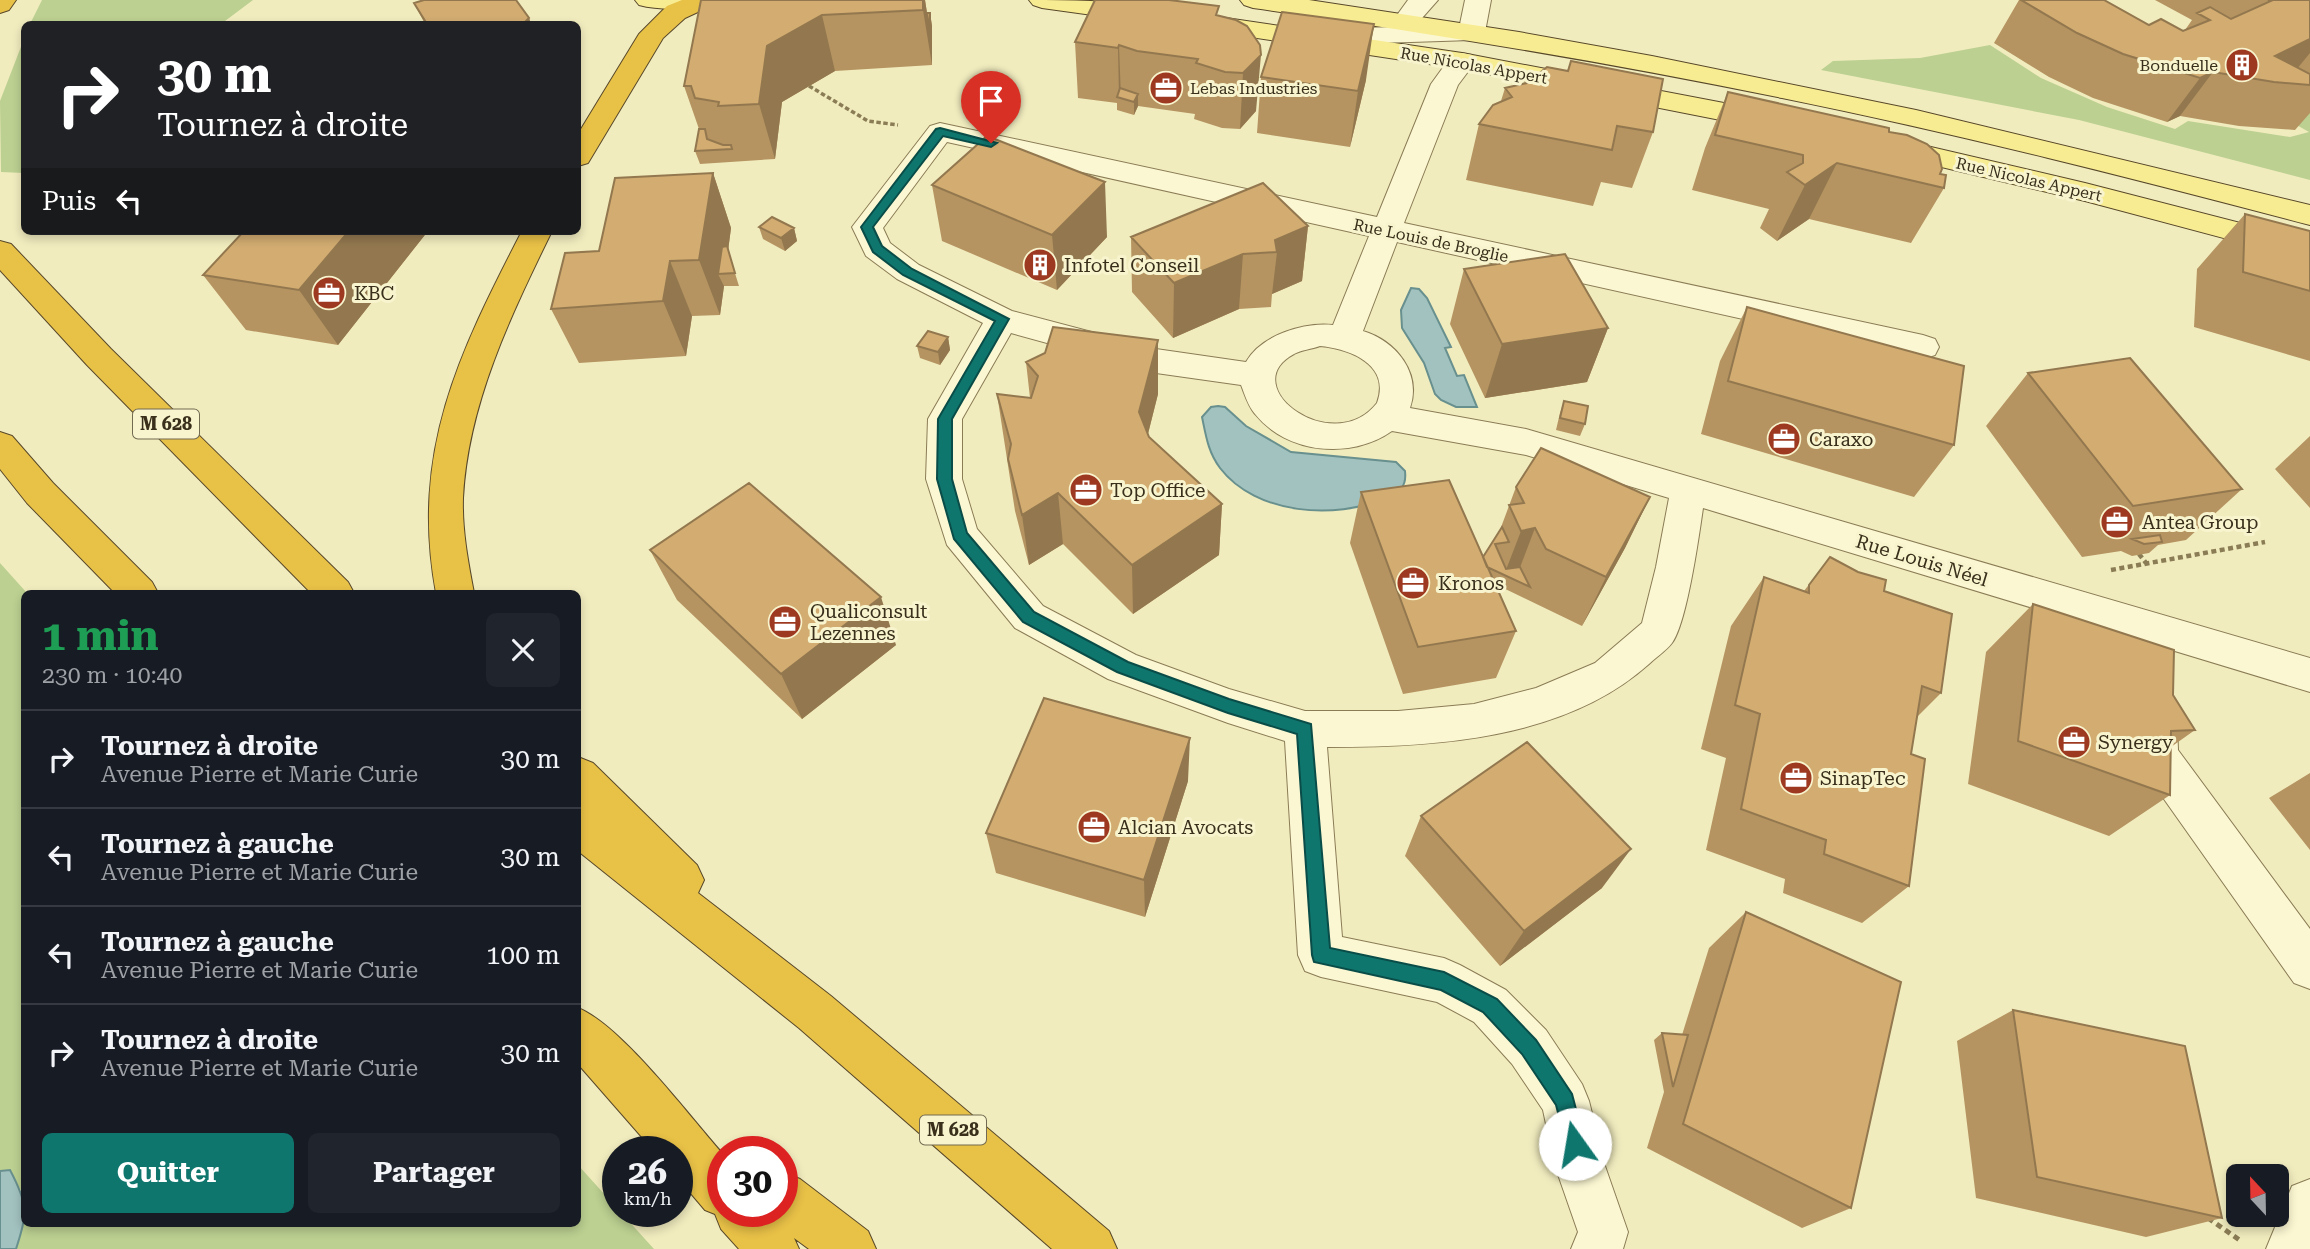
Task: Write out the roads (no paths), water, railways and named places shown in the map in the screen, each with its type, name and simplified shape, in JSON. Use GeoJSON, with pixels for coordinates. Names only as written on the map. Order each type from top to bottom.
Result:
{"type":"FeatureCollection","features":[{"type":"Feature","properties":{"kind":"highway"},"geometry":{"type":"LineString","coordinates":[[0,5],[3,0]]}},
{"type":"Feature","properties":{"kind":"highway"},"geometry":{"type":"LineString","coordinates":[[581,152],[652,34],[676,12],[704,0]]}},
{"type":"Feature","properties":{"kind":"highway"},"geometry":{"type":"LineString","coordinates":[[454,590],[446,523],[449,453],[460,407],[535,235]]}},
{"type":"Feature","properties":{"kind":"highway","name":"M 628"},"geometry":{"type":"LineString","coordinates":[[0,251],[99,357],[332,590]]}},
{"type":"Feature","properties":{"kind":"highway"},"geometry":{"type":"LineString","coordinates":[[0,445],[40,493],[136,590]]}},
{"type":"Feature","properties":{"kind":"highway"},"geometry":{"type":"LineString","coordinates":[[581,779],[815,1012]]}},
{"type":"Feature","properties":{"kind":"highway","name":"M 628"},"geometry":{"type":"LineString","coordinates":[[581,827],[815,1012],[1091,1249]]}},
{"type":"Feature","properties":{"kind":"highway"},"geometry":{"type":"LineString","coordinates":[[581,1034],[615,1068],[707,1174]]}},
{"type":"Feature","properties":{"kind":"highway"},"geometry":{"type":"LineString","coordinates":[[615,1068],[707,1140]]}},
{"type":"Feature","properties":{"kind":"highway"},"geometry":{"type":"LineString","coordinates":[[798,1209],[850,1249]]}},
{"type":"Feature","properties":{"kind":"highway"},"geometry":{"type":"LineString","coordinates":[[753,1227],[773,1249]]}},
{"type":"Feature","properties":{"kind":"main road"},"geometry":{"type":"LineString","coordinates":[[648,0],[695,0]]}},
{"type":"Feature","properties":{"kind":"main road","name":"Rue Nicolas Appert"},"geometry":{"type":"LineString","coordinates":[[1042,0],[1462,61],[1796,126]]}},
{"type":"Feature","properties":{"kind":"main road","name":"Rue Nicolas Appert"},"geometry":{"type":"LineString","coordinates":[[1253,0],[1472,33],[1897,114],[2113,164],[2310,215]]}},
{"type":"Feature","properties":{"kind":"main road","name":"Rue Nicolas Appert"},"geometry":{"type":"LineString","coordinates":[[1864,141],[2025,177],[2310,251]]}},
{"type":"Feature","properties":{"kind":"street"},"geometry":{"type":"LineString","coordinates":[[1405,22],[1415,6],[1425,0]]}},
{"type":"Feature","properties":{"kind":"street"},"geometry":{"type":"LineString","coordinates":[[1306,38],[1472,33],[1478,0]]}},
{"type":"Feature","properties":{"kind":"street"},"geometry":{"type":"LineString","coordinates":[[1343,337],[1388,231],[1445,84],[1462,61]]}},
{"type":"Feature","properties":{"kind":"street","name":"Rue Louis de Broglie"},"geometry":{"type":"LineString","coordinates":[[1002,319],[908,272],[877,249],[867,227],[940,132],[1923,347]]}},
{"type":"Feature","properties":{"kind":"street"},"geometry":{"type":"LineString","coordinates":[[1258,375],[1156,361],[1002,319],[945,419],[944,479],[960,535],[1029,617],[1122,667],[1228,706],[1305,729],[1398,729],[1474,722],[1542,704],[1609,675],[1659,631],[1675,567],[1688,490]]}},
{"type":"Feature","properties":{"kind":"street"},"geometry":{"type":"LineString","coordinates":[[1309,336],[1343,337],[1364,344],[1381,355],[1393,370],[1398,386],[1396,402],[1387,417],[1370,429],[1349,435],[1326,437],[1302,432],[1282,422],[1266,408],[1258,392],[1258,375],[1264,359],[1278,346],[1309,336]]}},
{"type":"Feature","properties":{"kind":"street","name":"Rue Louis Néel"},"geometry":{"type":"LineString","coordinates":[[1387,417],[1525,442],[2310,675]]}},
{"type":"Feature","properties":{"kind":"street"},"geometry":{"type":"LineString","coordinates":[[2157,631],[2157,755],[2310,967]]}},
{"type":"Feature","properties":{"kind":"street"},"geometry":{"type":"LineString","coordinates":[[1305,729],[1321,955],[1444,981],[1490,1006],[1529,1047],[1565,1101],[1580,1166],[1603,1232],[1597,1249]]}},
{"type":"Feature","properties":{"kind":"street"},"geometry":{"type":"LineString","coordinates":[[2292,1249],[2310,1204]]}},
{"type":"Feature","properties":{"kind":"water"},"geometry":{"type":"Polygon","coordinates":[[[1411,288],[1419,289],[1427,298],[1451,347],[1445,348],[1457,376],[1464,375],[1477,407],[1456,407],[1435,394],[1424,363],[1402,328],[1401,310],[1411,288]]]}},
{"type":"Feature","properties":{"kind":"water"},"geometry":{"type":"Polygon","coordinates":[[[1211,407],[1225,407],[1246,426],[1291,452],[1396,462],[1405,471],[1403,485],[1385,498],[1365,505],[1321,511],[1275,504],[1254,496],[1235,484],[1220,468],[1210,450],[1202,417],[1211,407]]]}},
{"type":"Feature","properties":{"kind":"water"},"geometry":{"type":"Polygon","coordinates":[[[10,1170],[21,1194],[23,1227],[16,1249],[0,1249],[0,1171],[10,1170]]]}},
{"type":"Feature","properties":{"kind":"place","name":"Bonduelle"},"geometry":{"type":"Point","coordinates":[2242,65]}},
{"type":"Feature","properties":{"kind":"place","name":"Lebas Industries"},"geometry":{"type":"Point","coordinates":[1166,88]}},
{"type":"Feature","properties":{"kind":"place","name":"Infotel Conseil"},"geometry":{"type":"Point","coordinates":[1040,265]}},
{"type":"Feature","properties":{"kind":"place","name":"KBC"},"geometry":{"type":"Point","coordinates":[329,293]}},
{"type":"Feature","properties":{"kind":"place","name":"Caraxo"},"geometry":{"type":"Point","coordinates":[1784,439]}},
{"type":"Feature","properties":{"kind":"place","name":"Top Office"},"geometry":{"type":"Point","coordinates":[1086,490]}},
{"type":"Feature","properties":{"kind":"place","name":"Antea Group"},"geometry":{"type":"Point","coordinates":[2117,522]}},
{"type":"Feature","properties":{"kind":"place","name":"Kronos"},"geometry":{"type":"Point","coordinates":[1413,583]}},
{"type":"Feature","properties":{"kind":"place","name":"Qualiconsult Lezennes"},"geometry":{"type":"Point","coordinates":[785,622]}},
{"type":"Feature","properties":{"kind":"place","name":"Synergy"},"geometry":{"type":"Point","coordinates":[2074,742]}},
{"type":"Feature","properties":{"kind":"place","name":"SinapTec"},"geometry":{"type":"Point","coordinates":[1796,778]}},
{"type":"Feature","properties":{"kind":"place","name":"Alcian Avocats"},"geometry":{"type":"Point","coordinates":[1094,827]}}]}
